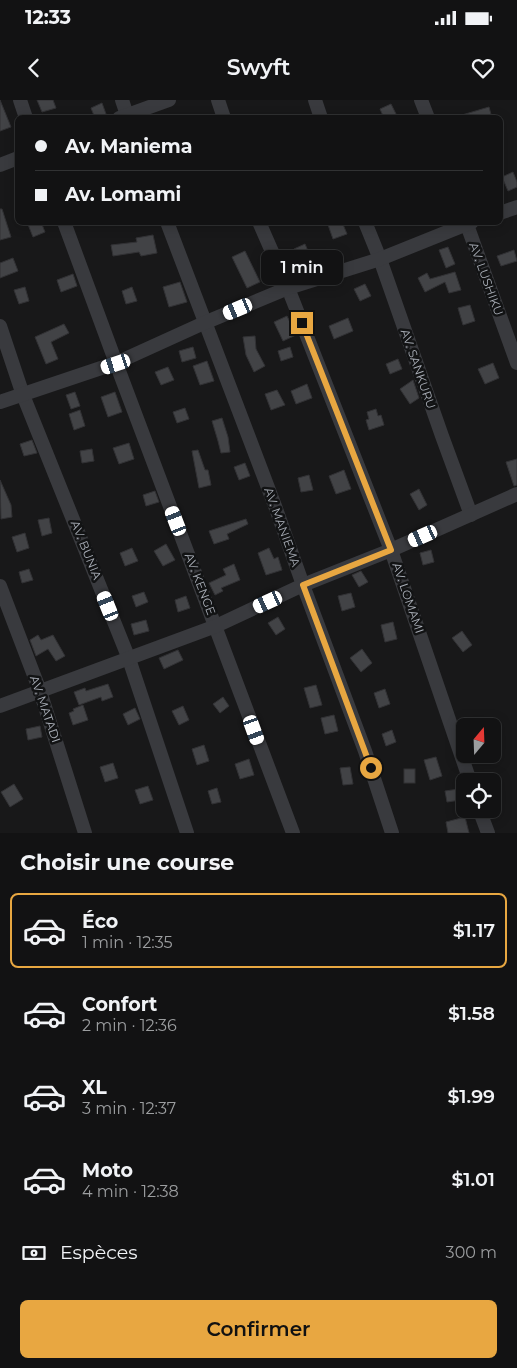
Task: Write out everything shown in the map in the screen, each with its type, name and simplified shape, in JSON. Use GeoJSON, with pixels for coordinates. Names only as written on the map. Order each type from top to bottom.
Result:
{"type":"FeatureCollection","features":[{"type":"Feature","properties":{"kind":"street"},"geometry":{"type":"LineString","coordinates":[[20,100],[25,115]]}},
{"type":"Feature","properties":{"kind":"street"},"geometry":{"type":"LineString","coordinates":[[122,100],[124,115]]}},
{"type":"Feature","properties":{"kind":"street"},"geometry":{"type":"LineString","coordinates":[[127,115],[168,100]]}},
{"type":"Feature","properties":{"kind":"street"},"geometry":{"type":"LineString","coordinates":[[218,100],[223,115]]}},
{"type":"Feature","properties":{"kind":"street"},"geometry":{"type":"LineString","coordinates":[[315,100],[320,115]]}},
{"type":"Feature","properties":{"kind":"street"},"geometry":{"type":"LineString","coordinates":[[421,100],[427,115]]}},
{"type":"Feature","properties":{"kind":"street"},"geometry":{"type":"LineString","coordinates":[[0,165],[15,159]]}},
{"type":"Feature","properties":{"kind":"street"},"geometry":{"type":"LineString","coordinates":[[503,212],[517,207]]}},
{"type":"Feature","properties":{"kind":"street","name":"AV. KENGE"},"geometry":{"type":"LineString","coordinates":[[65,225],[293,833]]}},
{"type":"Feature","properties":{"kind":"street","name":"AV. MANIEMA"},"geometry":{"type":"LineString","coordinates":[[168,225],[275,506],[365,751],[392,833]]}},
{"type":"Feature","properties":{"kind":"street","name":"AV. LOMAMI"},"geometry":{"type":"LineString","coordinates":[[260,225],[288,288],[391,550],[467,773]]}},
{"type":"Feature","properties":{"kind":"street","name":"AV. SANKURU"},"geometry":{"type":"LineString","coordinates":[[366,225],[471,515]]}},
{"type":"Feature","properties":{"kind":"street"},"geometry":{"type":"LineString","coordinates":[[0,402],[116,364],[204,323],[288,288],[380,259],[463,225]]}},
{"type":"Feature","properties":{"kind":"street","name":"AV. LUSHIKU"},"geometry":{"type":"LineString","coordinates":[[469,225],[517,363]]}},
{"type":"Feature","properties":{"kind":"street","name":"AV. BUNIA"},"geometry":{"type":"LineString","coordinates":[[0,326],[23,394],[129,659],[187,833]]}},
{"type":"Feature","properties":{"kind":"street"},"geometry":{"type":"LineString","coordinates":[[0,706],[216,626],[303,585],[391,550],[517,494]]}},
{"type":"Feature","properties":{"kind":"street","name":"AV. MATADI"},"geometry":{"type":"LineString","coordinates":[[0,586],[40,691],[85,833]]}},
{"type":"Feature","properties":{"kind":"street"},"geometry":{"type":"LineString","coordinates":[[483,818],[488,833]]}},
{"type":"Feature","properties":{"kind":"building"},"geometry":{"type":"Polygon","coordinates":[[[0,100],[11,127],[0,131],[0,100]]]}},
{"type":"Feature","properties":{"kind":"building"},"geometry":{"type":"Polygon","coordinates":[[[37,100],[53,100],[56,108],[42,112],[37,100]]]}},
{"type":"Feature","properties":{"kind":"building"},"geometry":{"type":"Polygon","coordinates":[[[102,103],[106,114],[94,115],[91,108],[102,103]]]}},
{"type":"Feature","properties":{"kind":"building"},"geometry":{"type":"Polygon","coordinates":[[[391,104],[396,115],[383,115],[380,109],[391,104]]]}},
{"type":"Feature","properties":{"kind":"building"},"geometry":{"type":"Polygon","coordinates":[[[489,107],[491,115],[462,115],[489,107]]]}},
{"type":"Feature","properties":{"kind":"building"},"geometry":{"type":"Polygon","coordinates":[[[513,172],[517,187],[508,191],[503,177],[513,172]]]}},
{"type":"Feature","properties":{"kind":"building"},"geometry":{"type":"Polygon","coordinates":[[[0,209],[2,209],[11,237],[0,240],[0,209]]]}},
{"type":"Feature","properties":{"kind":"building"},"geometry":{"type":"Polygon","coordinates":[[[28,225],[42,225],[45,232],[33,237],[28,225]]]}},
{"type":"Feature","properties":{"kind":"building"},"geometry":{"type":"Polygon","coordinates":[[[328,225],[343,225],[347,234],[333,239],[328,225]]]}},
{"type":"Feature","properties":{"kind":"building"},"geometry":{"type":"Polygon","coordinates":[[[153,235],[157,253],[141,256],[139,252],[113,256],[111,245],[137,242],[136,238],[153,235]]]}},
{"type":"Feature","properties":{"kind":"building"},"geometry":{"type":"Polygon","coordinates":[[[305,244],[311,258],[299,262],[294,249],[305,244]]]}},
{"type":"Feature","properties":{"kind":"building"},"geometry":{"type":"Polygon","coordinates":[[[448,247],[455,264],[446,268],[439,250],[448,247]]]}},
{"type":"Feature","properties":{"kind":"building"},"geometry":{"type":"Polygon","coordinates":[[[514,250],[517,261],[501,266],[497,256],[514,250]]]}},
{"type":"Feature","properties":{"kind":"building"},"geometry":{"type":"Polygon","coordinates":[[[245,251],[260,282],[247,288],[232,257],[245,251]]]}},
{"type":"Feature","properties":{"kind":"building"},"geometry":{"type":"Polygon","coordinates":[[[13,258],[18,271],[0,278],[0,263],[13,258]]]}},
{"type":"Feature","properties":{"kind":"building"},"geometry":{"type":"Polygon","coordinates":[[[455,272],[461,290],[449,293],[445,282],[425,292],[418,278],[427,273],[430,279],[455,272]]]}},
{"type":"Feature","properties":{"kind":"building"},"geometry":{"type":"Polygon","coordinates":[[[73,274],[77,286],[61,292],[57,280],[73,274]]]}},
{"type":"Feature","properties":{"kind":"building"},"geometry":{"type":"Polygon","coordinates":[[[180,282],[187,302],[169,307],[163,287],[180,282]]]}},
{"type":"Feature","properties":{"kind":"building"},"geometry":{"type":"Polygon","coordinates":[[[365,284],[371,296],[360,301],[354,289],[365,284]]]}},
{"type":"Feature","properties":{"kind":"building"},"geometry":{"type":"Polygon","coordinates":[[[25,287],[29,301],[19,304],[14,290],[25,287]]]}},
{"type":"Feature","properties":{"kind":"building"},"geometry":{"type":"Polygon","coordinates":[[[132,287],[137,301],[126,304],[122,291],[132,287]]]}},
{"type":"Feature","properties":{"kind":"building"},"geometry":{"type":"Polygon","coordinates":[[[470,305],[475,321],[463,325],[458,308],[470,305]]]}},
{"type":"Feature","properties":{"kind":"building"},"geometry":{"type":"Polygon","coordinates":[[[287,316],[296,335],[283,341],[274,322],[287,316]]]}},
{"type":"Feature","properties":{"kind":"building"},"geometry":{"type":"Polygon","coordinates":[[[348,318],[353,331],[334,339],[329,326],[348,318]]]}},
{"type":"Feature","properties":{"kind":"building"},"geometry":{"type":"Polygon","coordinates":[[[64,324],[69,333],[51,342],[58,359],[46,364],[35,337],[64,324]]]}},
{"type":"Feature","properties":{"kind":"building"},"geometry":{"type":"Polygon","coordinates":[[[255,336],[256,349],[265,366],[254,372],[246,355],[243,337],[255,336]]]}},
{"type":"Feature","properties":{"kind":"building"},"geometry":{"type":"Polygon","coordinates":[[[193,347],[196,358],[182,362],[179,351],[193,347]]]}},
{"type":"Feature","properties":{"kind":"building"},"geometry":{"type":"Polygon","coordinates":[[[290,347],[293,357],[281,361],[278,351],[290,347]]]}},
{"type":"Feature","properties":{"kind":"building"},"geometry":{"type":"Polygon","coordinates":[[[398,359],[402,369],[390,374],[386,364],[398,359]]]}},
{"type":"Feature","properties":{"kind":"building"},"geometry":{"type":"Polygon","coordinates":[[[207,361],[214,381],[200,385],[193,366],[207,361]]]}},
{"type":"Feature","properties":{"kind":"building"},"geometry":{"type":"Polygon","coordinates":[[[493,363],[499,378],[485,384],[478,369],[493,363]]]}},
{"type":"Feature","properties":{"kind":"building"},"geometry":{"type":"Polygon","coordinates":[[[168,367],[174,380],[161,385],[155,372],[168,367]]]}},
{"type":"Feature","properties":{"kind":"building"},"geometry":{"type":"Polygon","coordinates":[[[413,380],[419,398],[410,404],[400,389],[413,380]]]}},
{"type":"Feature","properties":{"kind":"building"},"geometry":{"type":"Polygon","coordinates":[[[307,384],[312,398],[296,404],[291,391],[307,384]]]}},
{"type":"Feature","properties":{"kind":"building"},"geometry":{"type":"Polygon","coordinates":[[[277,390],[285,405],[271,410],[265,394],[277,390]]]}},
{"type":"Feature","properties":{"kind":"building"},"geometry":{"type":"Polygon","coordinates":[[[75,392],[80,406],[71,409],[66,395],[75,392]]]}},
{"type":"Feature","properties":{"kind":"building"},"geometry":{"type":"Polygon","coordinates":[[[115,392],[122,412],[108,417],[101,397],[115,392]]]}},
{"type":"Feature","properties":{"kind":"building"},"geometry":{"type":"Polygon","coordinates":[[[185,408],[189,419],[177,423],[173,412],[185,408]]]}},
{"type":"Feature","properties":{"kind":"building"},"geometry":{"type":"Polygon","coordinates":[[[376,409],[378,416],[381,415],[384,425],[369,430],[366,420],[369,419],[367,412],[376,409]]]}},
{"type":"Feature","properties":{"kind":"building"},"geometry":{"type":"Polygon","coordinates":[[[80,410],[85,426],[74,430],[69,414],[80,410]]]}},
{"type":"Feature","properties":{"kind":"building"},"geometry":{"type":"Polygon","coordinates":[[[222,418],[230,452],[221,453],[212,421],[222,418]]]}},
{"type":"Feature","properties":{"kind":"building"},"geometry":{"type":"Polygon","coordinates":[[[32,440],[37,453],[24,456],[20,444],[32,440]]]}},
{"type":"Feature","properties":{"kind":"building"},"geometry":{"type":"Polygon","coordinates":[[[129,443],[134,459],[119,464],[113,448],[129,443]]]}},
{"type":"Feature","properties":{"kind":"building"},"geometry":{"type":"Polygon","coordinates":[[[92,449],[94,461],[82,463],[80,451],[92,449]]]}},
{"type":"Feature","properties":{"kind":"building"},"geometry":{"type":"Polygon","coordinates":[[[198,450],[205,470],[208,470],[211,485],[199,488],[192,451],[198,450]]]}},
{"type":"Feature","properties":{"kind":"building"},"geometry":{"type":"Polygon","coordinates":[[[517,459],[517,485],[514,486],[506,462],[517,459]]]}},
{"type":"Feature","properties":{"kind":"building"},"geometry":{"type":"Polygon","coordinates":[[[245,463],[250,476],[239,480],[234,467],[245,463]]]}},
{"type":"Feature","properties":{"kind":"building"},"geometry":{"type":"Polygon","coordinates":[[[344,470],[351,489],[336,494],[329,476],[344,470]]]}},
{"type":"Feature","properties":{"kind":"building"},"geometry":{"type":"Polygon","coordinates":[[[309,475],[313,490],[301,492],[298,478],[309,475]]]}},
{"type":"Feature","properties":{"kind":"building"},"geometry":{"type":"Polygon","coordinates":[[[0,480],[11,505],[12,517],[1,519],[0,480]]]}},
{"type":"Feature","properties":{"kind":"building"},"geometry":{"type":"Polygon","coordinates":[[[419,489],[427,505],[419,510],[410,494],[419,489]]]}},
{"type":"Feature","properties":{"kind":"building"},"geometry":{"type":"Polygon","coordinates":[[[155,491],[159,502],[146,506],[143,495],[155,491]]]}},
{"type":"Feature","properties":{"kind":"building"},"geometry":{"type":"Polygon","coordinates":[[[49,518],[52,533],[42,536],[38,520],[49,518]]]}},
{"type":"Feature","properties":{"kind":"building"},"geometry":{"type":"Polygon","coordinates":[[[246,519],[248,524],[227,534],[229,539],[214,544],[209,531],[246,519]]]}},
{"type":"Feature","properties":{"kind":"building"},"geometry":{"type":"Polygon","coordinates":[[[25,533],[29,548],[17,552],[12,537],[25,533]]]}},
{"type":"Feature","properties":{"kind":"building"},"geometry":{"type":"Polygon","coordinates":[[[166,544],[175,560],[163,566],[154,551],[166,544]]]}},
{"type":"Feature","properties":{"kind":"building"},"geometry":{"type":"Polygon","coordinates":[[[132,548],[138,561],[125,566],[120,553],[132,548]]]}},
{"type":"Feature","properties":{"kind":"building"},"geometry":{"type":"Polygon","coordinates":[[[269,548],[274,559],[278,557],[282,570],[266,575],[258,553],[269,548]]]}},
{"type":"Feature","properties":{"kind":"building"},"geometry":{"type":"Polygon","coordinates":[[[431,550],[434,562],[423,565],[420,553],[431,550]]]}},
{"type":"Feature","properties":{"kind":"building"},"geometry":{"type":"Polygon","coordinates":[[[234,564],[240,580],[221,588],[223,591],[215,595],[209,583],[226,575],[223,569],[234,564]]]}},
{"type":"Feature","properties":{"kind":"building"},"geometry":{"type":"Polygon","coordinates":[[[29,569],[33,580],[22,583],[19,572],[29,569]]]}},
{"type":"Feature","properties":{"kind":"building"},"geometry":{"type":"Polygon","coordinates":[[[361,571],[368,582],[359,587],[352,575],[361,571]]]}},
{"type":"Feature","properties":{"kind":"building"},"geometry":{"type":"Polygon","coordinates":[[[144,592],[148,602],[136,607],[132,596],[144,592]]]}},
{"type":"Feature","properties":{"kind":"building"},"geometry":{"type":"Polygon","coordinates":[[[351,593],[355,607],[342,611],[338,596],[351,593]]]}},
{"type":"Feature","properties":{"kind":"building"},"geometry":{"type":"Polygon","coordinates":[[[186,596],[190,608],[178,612],[175,600],[186,596]]]}},
{"type":"Feature","properties":{"kind":"building"},"geometry":{"type":"Polygon","coordinates":[[[278,617],[285,629],[276,635],[268,623],[278,617]]]}},
{"type":"Feature","properties":{"kind":"building"},"geometry":{"type":"Polygon","coordinates":[[[146,620],[149,631],[134,635],[131,624],[146,620]]]}},
{"type":"Feature","properties":{"kind":"building"},"geometry":{"type":"Polygon","coordinates":[[[393,622],[397,639],[385,642],[381,625],[393,622]]]}},
{"type":"Feature","properties":{"kind":"building"},"geometry":{"type":"Polygon","coordinates":[[[462,631],[472,645],[463,652],[452,638],[462,631]]]}},
{"type":"Feature","properties":{"kind":"building"},"geometry":{"type":"Polygon","coordinates":[[[38,635],[41,640],[53,635],[65,656],[56,661],[48,649],[36,656],[30,640],[38,635]]]}},
{"type":"Feature","properties":{"kind":"building"},"geometry":{"type":"Polygon","coordinates":[[[362,649],[372,663],[361,672],[350,658],[362,649]]]}},
{"type":"Feature","properties":{"kind":"building"},"geometry":{"type":"Polygon","coordinates":[[[178,650],[183,660],[164,669],[159,658],[178,650]]]}},
{"type":"Feature","properties":{"kind":"building"},"geometry":{"type":"Polygon","coordinates":[[[108,684],[113,697],[102,701],[101,697],[79,705],[74,692],[85,688],[86,691],[108,684]]]}},
{"type":"Feature","properties":{"kind":"building"},"geometry":{"type":"Polygon","coordinates":[[[316,685],[322,705],[310,708],[304,688],[316,685]]]}},
{"type":"Feature","properties":{"kind":"building"},"geometry":{"type":"Polygon","coordinates":[[[385,689],[390,704],[379,708],[374,693],[385,689]]]}},
{"type":"Feature","properties":{"kind":"building"},"geometry":{"type":"Polygon","coordinates":[[[223,697],[229,706],[220,713],[213,704],[223,697]]]}},
{"type":"Feature","properties":{"kind":"building"},"geometry":{"type":"Polygon","coordinates":[[[83,705],[88,720],[73,725],[69,713],[83,705]]]}},
{"type":"Feature","properties":{"kind":"building"},"geometry":{"type":"Polygon","coordinates":[[[183,706],[189,720],[179,725],[172,711],[183,706]]]}},
{"type":"Feature","properties":{"kind":"building"},"geometry":{"type":"Polygon","coordinates":[[[135,708],[140,719],[128,725],[123,714],[135,708]]]}},
{"type":"Feature","properties":{"kind":"building"},"geometry":{"type":"Polygon","coordinates":[[[334,715],[338,731],[325,734],[321,718],[334,715]]]}},
{"type":"Feature","properties":{"kind":"building"},"geometry":{"type":"Polygon","coordinates":[[[40,726],[42,737],[28,740],[26,729],[40,726]]]}},
{"type":"Feature","properties":{"kind":"building"},"geometry":{"type":"Polygon","coordinates":[[[392,730],[396,742],[386,746],[382,734],[392,730]]]}},
{"type":"Feature","properties":{"kind":"building"},"geometry":{"type":"Polygon","coordinates":[[[204,745],[209,761],[197,765],[192,749],[204,745]]]}},
{"type":"Feature","properties":{"kind":"building"},"geometry":{"type":"Polygon","coordinates":[[[436,757],[442,776],[430,780],[424,760],[436,757]]]}},
{"type":"Feature","properties":{"kind":"building"},"geometry":{"type":"Polygon","coordinates":[[[249,759],[254,775],[240,779],[235,764],[249,759]]]}},
{"type":"Feature","properties":{"kind":"building"},"geometry":{"type":"Polygon","coordinates":[[[113,763],[118,778],[105,782],[100,767],[113,763]]]}},
{"type":"Feature","properties":{"kind":"building"},"geometry":{"type":"Polygon","coordinates":[[[350,767],[353,784],[343,785],[340,768],[350,767]]]}},
{"type":"Feature","properties":{"kind":"building"},"geometry":{"type":"Polygon","coordinates":[[[404,769],[415,769],[415,783],[404,783],[404,769]]]}},
{"type":"Feature","properties":{"kind":"building"},"geometry":{"type":"Polygon","coordinates":[[[14,784],[23,799],[10,807],[1,792],[14,784]]]}},
{"type":"Feature","properties":{"kind":"building"},"geometry":{"type":"Polygon","coordinates":[[[148,786],[153,800],[140,804],[135,790],[148,786]]]}},
{"type":"Feature","properties":{"kind":"building"},"geometry":{"type":"Polygon","coordinates":[[[217,788],[221,802],[212,804],[208,791],[217,788]]]}},
{"type":"Feature","properties":{"kind":"building"},"geometry":{"type":"Polygon","coordinates":[[[456,789],[456,801],[447,802],[445,791],[456,789]]]}},
{"type":"Feature","properties":{"kind":"building"},"geometry":{"type":"Polygon","coordinates":[[[465,818],[469,833],[448,833],[446,822],[465,818]]]}},
{"type":"Feature","properties":{"kind":"route"},"geometry":{"type":"LineString","coordinates":[[302,323],[391,550],[303,585],[371,768]]}}]}
